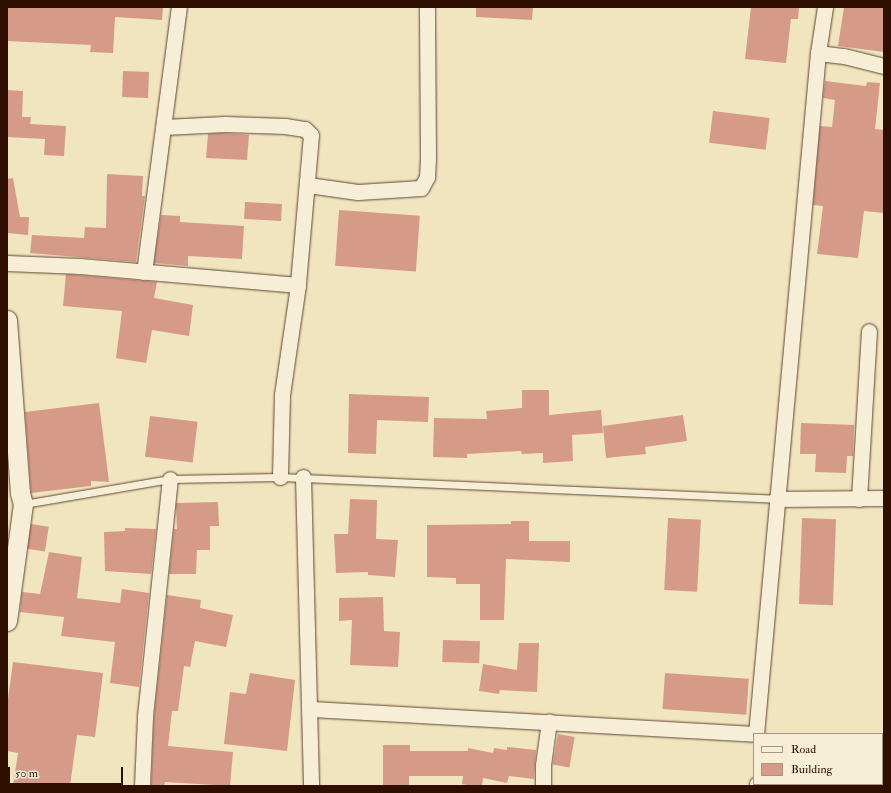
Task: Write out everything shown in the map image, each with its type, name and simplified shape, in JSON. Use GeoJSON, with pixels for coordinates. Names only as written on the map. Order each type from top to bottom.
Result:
{"type":"FeatureCollection","features":[{"type":"Feature","properties":{"kind":"street"},"geometry":{"type":"LineString","coordinates":[[144,272],[179,7]]}},
{"type":"Feature","properties":{"kind":"street"},"geometry":{"type":"LineString","coordinates":[[308,185],[358,192],[421,188],[427,177],[428,157],[427,7]]}},
{"type":"Feature","properties":{"kind":"street"},"geometry":{"type":"LineString","coordinates":[[756,733],[776,499],[818,53],[825,7]]}},
{"type":"Feature","properties":{"kind":"street"},"geometry":{"type":"LineString","coordinates":[[818,53],[844,56],[884,66]]}},
{"type":"Feature","properties":{"kind":"street"},"geometry":{"type":"LineString","coordinates":[[164,127],[225,124],[305,129],[311,136],[308,185],[298,285],[282,395],[280,477]]}},
{"type":"Feature","properties":{"kind":"street"},"geometry":{"type":"LineString","coordinates":[[7,263],[80,266],[298,285]]}},
{"type":"Feature","properties":{"kind":"street"},"geometry":{"type":"LineString","coordinates":[[7,320],[23,504],[7,621]]}},
{"type":"Feature","properties":{"kind":"street"},"geometry":{"type":"LineString","coordinates":[[859,499],[869,331]]}},
{"type":"Feature","properties":{"kind":"street"},"geometry":{"type":"LineString","coordinates":[[303,477],[311,786]]}},
{"type":"Feature","properties":{"kind":"street"},"geometry":{"type":"LineString","coordinates":[[142,786],[145,716],[170,479]]}},
{"type":"Feature","properties":{"kind":"street"},"geometry":{"type":"LineString","coordinates":[[776,499],[884,498]]}},
{"type":"Feature","properties":{"kind":"street"},"geometry":{"type":"LineString","coordinates":[[310,709],[549,721],[753,734]]}},
{"type":"Feature","properties":{"kind":"street"},"geometry":{"type":"LineString","coordinates":[[543,786],[543,765],[549,721]]}},
{"type":"Feature","properties":{"kind":"lane"},"geometry":{"type":"LineString","coordinates":[[23,504],[170,479],[280,477],[776,499]]}},
{"type":"Feature","properties":{"kind":"building"},"geometry":{"type":"Polygon","coordinates":[[[7,7],[163,7],[162,20],[115,17],[113,53],[90,52],[91,45],[7,41],[7,7]]]}},
{"type":"Feature","properties":{"kind":"building"},"geometry":{"type":"Polygon","coordinates":[[[476,7],[533,7],[532,20],[476,17],[476,7]]]}},
{"type":"Feature","properties":{"kind":"building"},"geometry":{"type":"Polygon","coordinates":[[[751,7],[799,7],[798,19],[791,19],[786,63],[745,59],[751,7]]]}},
{"type":"Feature","properties":{"kind":"building"},"geometry":{"type":"Polygon","coordinates":[[[844,7],[884,7],[884,52],[838,46],[844,7]]]}},
{"type":"Feature","properties":{"kind":"building"},"geometry":{"type":"Polygon","coordinates":[[[123,71],[149,72],[148,98],[122,97],[123,71]]]}},
{"type":"Feature","properties":{"kind":"building"},"geometry":{"type":"Polygon","coordinates":[[[825,81],[866,86],[867,82],[880,83],[875,129],[884,130],[884,213],[864,211],[858,258],[817,254],[823,206],[813,205],[820,126],[832,127],[835,100],[823,98],[825,81]]]}},
{"type":"Feature","properties":{"kind":"building"},"geometry":{"type":"Polygon","coordinates":[[[7,90],[23,91],[22,117],[31,117],[30,124],[66,126],[64,156],[44,155],[45,139],[7,137],[7,90]]]}},
{"type":"Feature","properties":{"kind":"building"},"geometry":{"type":"Polygon","coordinates":[[[713,111],[770,118],[766,150],[709,143],[713,111]]]}},
{"type":"Feature","properties":{"kind":"building"},"geometry":{"type":"Polygon","coordinates":[[[222,133],[249,135],[247,160],[206,158],[208,134],[222,133]]]}},
{"type":"Feature","properties":{"kind":"building"},"geometry":{"type":"Polygon","coordinates":[[[107,174],[143,176],[142,196],[145,196],[136,262],[30,253],[32,235],[84,238],[85,227],[106,228],[107,174]]]}},
{"type":"Feature","properties":{"kind":"building"},"geometry":{"type":"Polygon","coordinates":[[[13,178],[20,217],[29,217],[28,235],[7,233],[7,179],[13,178]]]}},
{"type":"Feature","properties":{"kind":"building"},"geometry":{"type":"Polygon","coordinates":[[[245,202],[282,204],[281,221],[244,219],[245,202]]]}},
{"type":"Feature","properties":{"kind":"building"},"geometry":{"type":"Polygon","coordinates":[[[339,210],[420,216],[416,272],[335,266],[339,210]]]}},
{"type":"Feature","properties":{"kind":"building"},"geometry":{"type":"Polygon","coordinates":[[[161,215],[180,216],[180,222],[244,226],[242,259],[188,256],[188,266],[154,263],[161,215]]]}},
{"type":"Feature","properties":{"kind":"building"},"geometry":{"type":"Polygon","coordinates":[[[66,274],[157,282],[154,298],[193,305],[189,336],[152,330],[146,363],[116,358],[122,311],[63,306],[66,274]]]}},
{"type":"Feature","properties":{"kind":"building"},"geometry":{"type":"Polygon","coordinates":[[[522,390],[549,390],[549,415],[601,410],[603,433],[572,435],[573,461],[543,463],[543,453],[522,454],[521,451],[467,454],[467,458],[433,457],[434,418],[487,419],[486,411],[522,408],[522,390]]]}},
{"type":"Feature","properties":{"kind":"building"},"geometry":{"type":"Polygon","coordinates":[[[349,394],[429,397],[428,422],[377,420],[376,454],[348,453],[349,394]]]}},
{"type":"Feature","properties":{"kind":"building"},"geometry":{"type":"Polygon","coordinates":[[[99,403],[109,482],[91,481],[91,486],[31,493],[25,412],[99,403]]]}},
{"type":"Feature","properties":{"kind":"building"},"geometry":{"type":"Polygon","coordinates":[[[683,415],[687,441],[645,447],[646,454],[606,458],[603,426],[683,415]]]}},
{"type":"Feature","properties":{"kind":"building"},"geometry":{"type":"Polygon","coordinates":[[[150,416],[198,422],[193,463],[145,457],[150,416]]]}},
{"type":"Feature","properties":{"kind":"building"},"geometry":{"type":"Polygon","coordinates":[[[801,423],[854,425],[853,456],[847,456],[846,473],[815,472],[816,454],[800,454],[801,423]]]}},
{"type":"Feature","properties":{"kind":"building"},"geometry":{"type":"Polygon","coordinates":[[[350,499],[377,500],[376,539],[398,540],[395,577],[368,575],[368,572],[336,573],[334,534],[348,534],[350,499]]]}},
{"type":"Feature","properties":{"kind":"building"},"geometry":{"type":"Polygon","coordinates":[[[218,502],[219,526],[210,526],[210,550],[197,550],[196,574],[169,574],[174,529],[177,529],[176,503],[218,502]]]}},
{"type":"Feature","properties":{"kind":"building"},"geometry":{"type":"Polygon","coordinates":[[[668,518],[701,520],[697,592],[664,590],[668,518]]]}},
{"type":"Feature","properties":{"kind":"building"},"geometry":{"type":"Polygon","coordinates":[[[802,518],[836,519],[833,605],[799,604],[802,518]]]}},
{"type":"Feature","properties":{"kind":"building"},"geometry":{"type":"Polygon","coordinates":[[[511,521],[529,521],[529,541],[570,541],[570,562],[506,559],[504,620],[480,620],[480,584],[456,584],[456,578],[427,577],[427,525],[511,524],[511,521]]]}},
{"type":"Feature","properties":{"kind":"building"},"geometry":{"type":"Polygon","coordinates":[[[31,524],[49,527],[45,552],[27,549],[31,524]]]}},
{"type":"Feature","properties":{"kind":"building"},"geometry":{"type":"Polygon","coordinates":[[[125,528],[156,529],[151,574],[105,571],[104,532],[125,531],[125,528]]]}},
{"type":"Feature","properties":{"kind":"building"},"geometry":{"type":"Polygon","coordinates":[[[49,552],[82,557],[77,598],[120,603],[122,589],[149,593],[139,687],[110,683],[115,642],[61,636],[64,617],[20,612],[22,592],[40,594],[49,552]]]}},
{"type":"Feature","properties":{"kind":"building"},"geometry":{"type":"Polygon","coordinates":[[[167,595],[201,600],[200,608],[233,615],[226,647],[195,641],[190,667],[184,666],[178,711],[172,711],[168,746],[233,752],[230,786],[165,782],[164,786],[151,786],[154,717],[167,595]]]}},
{"type":"Feature","properties":{"kind":"building"},"geometry":{"type":"Polygon","coordinates":[[[383,597],[384,631],[400,632],[398,667],[350,665],[352,620],[339,621],[339,598],[383,597]]]}},
{"type":"Feature","properties":{"kind":"building"},"geometry":{"type":"Polygon","coordinates":[[[443,640],[480,641],[479,663],[442,662],[443,640]]]}},
{"type":"Feature","properties":{"kind":"building"},"geometry":{"type":"Polygon","coordinates":[[[519,643],[539,643],[537,692],[500,690],[499,694],[479,691],[483,664],[517,670],[519,643]]]}},
{"type":"Feature","properties":{"kind":"building"},"geometry":{"type":"Polygon","coordinates":[[[13,662],[103,673],[95,737],[77,735],[70,786],[13,786],[18,753],[7,751],[7,706],[13,662]]]}},
{"type":"Feature","properties":{"kind":"building"},"geometry":{"type":"Polygon","coordinates":[[[250,673],[295,680],[287,751],[224,744],[230,692],[246,694],[250,673]]]}},
{"type":"Feature","properties":{"kind":"building"},"geometry":{"type":"Polygon","coordinates":[[[665,673],[749,679],[746,715],[662,709],[665,673]]]}},
{"type":"Feature","properties":{"kind":"building"},"geometry":{"type":"Polygon","coordinates":[[[558,734],[575,737],[569,767],[553,765],[558,734]]]}},
{"type":"Feature","properties":{"kind":"building"},"geometry":{"type":"Polygon","coordinates":[[[383,745],[410,745],[410,751],[468,751],[468,748],[493,753],[494,748],[507,750],[507,747],[536,750],[534,779],[509,776],[507,783],[483,778],[482,786],[472,786],[462,784],[463,776],[409,776],[409,786],[383,786],[383,745]]]}}]}
